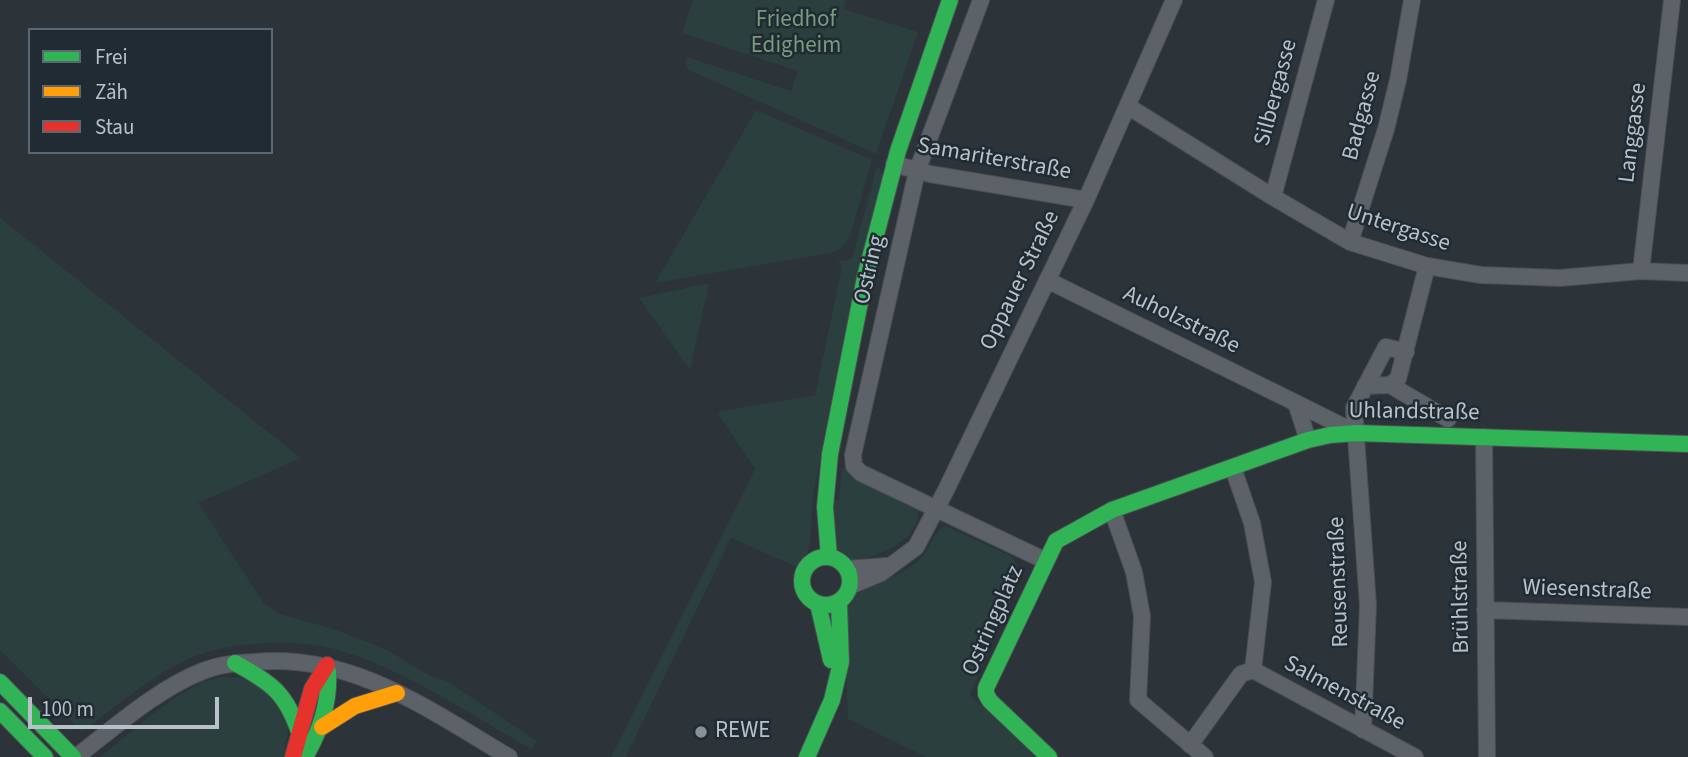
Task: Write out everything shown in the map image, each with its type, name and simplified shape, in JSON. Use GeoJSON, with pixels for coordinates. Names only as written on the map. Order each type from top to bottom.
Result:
{"type":"FeatureCollection","features":[{"type":"Feature","properties":{"kind":"main road","name":"Ostring"},"geometry":{"type":"LineString","coordinates":[[821,559],[830,460],[868,265],[894,164],[950,0]]}},
{"type":"Feature","properties":{"kind":"main road","name":"Uhlandstraße"},"geometry":{"type":"LineString","coordinates":[[1046,561],[1056,541],[1112,510],[1308,440],[1330,435],[1356,433],[1688,444]]}},
{"type":"Feature","properties":{"kind":"main road"},"geometry":{"type":"LineString","coordinates":[[821,559],[842,563],[847,569],[850,586],[839,601],[832,605],[818,604],[807,596],[802,584],[803,573],[821,559]]}},
{"type":"Feature","properties":{"kind":"main road","name":"Ostringplatz"},"geometry":{"type":"LineString","coordinates":[[1046,561],[986,688],[986,694],[990,701],[1049,757]]}},
{"type":"Feature","properties":{"kind":"main road"},"geometry":{"type":"LineString","coordinates":[[807,757],[832,700],[841,662],[839,601]]}},
{"type":"Feature","properties":{"kind":"main road"},"geometry":{"type":"LineString","coordinates":[[818,604],[837,674]]}},
{"type":"Feature","properties":{"kind":"main road"},"geometry":{"type":"LineString","coordinates":[[235,663],[268,681],[279,691],[294,713],[300,735]]}},
{"type":"Feature","properties":{"kind":"main road"},"geometry":{"type":"LineString","coordinates":[[305,757],[322,727],[329,696],[327,665]]}},
{"type":"Feature","properties":{"kind":"main road"},"geometry":{"type":"LineString","coordinates":[[293,757],[312,689],[327,665]]}},
{"type":"Feature","properties":{"kind":"main road"},"geometry":{"type":"LineString","coordinates":[[0,682],[74,757]]}},
{"type":"Feature","properties":{"kind":"main road"},"geometry":{"type":"LineString","coordinates":[[322,727],[355,706],[397,693]]}},
{"type":"Feature","properties":{"kind":"main road"},"geometry":{"type":"LineString","coordinates":[[0,711],[44,757]]}},
{"type":"Feature","properties":{"kind":"street","name":"Ostring"},"geometry":{"type":"LineString","coordinates":[[937,508],[861,473],[854,466],[853,456],[918,171],[981,0]]}},
{"type":"Feature","properties":{"kind":"street","name":"Oppauer Straße"},"geometry":{"type":"LineString","coordinates":[[850,586],[881,573],[916,547],[1086,200],[1174,0]]}},
{"type":"Feature","properties":{"kind":"street","name":"Silbergasse"},"geometry":{"type":"LineString","coordinates":[[1273,197],[1326,0]]}},
{"type":"Feature","properties":{"kind":"street","name":"Badgasse"},"geometry":{"type":"LineString","coordinates":[[1350,242],[1386,130],[1412,0]]}},
{"type":"Feature","properties":{"kind":"street","name":"Langgasse"},"geometry":{"type":"LineString","coordinates":[[1641,271],[1672,0]]}},
{"type":"Feature","properties":{"kind":"street","name":"Untergasse"},"geometry":{"type":"LineString","coordinates":[[1129,107],[1350,242],[1427,267],[1481,275],[1560,278],[1641,271],[1688,273]]}},
{"type":"Feature","properties":{"kind":"street","name":"Samariterstraße"},"geometry":{"type":"LineString","coordinates":[[894,164],[918,171],[1086,200]]}},
{"type":"Feature","properties":{"kind":"street"},"geometry":{"type":"LineString","coordinates":[[1365,386],[1390,385],[1398,379],[1427,267]]}},
{"type":"Feature","properties":{"kind":"street","name":"Auholzstraße"},"geometry":{"type":"LineString","coordinates":[[1046,280],[1356,433]]}},
{"type":"Feature","properties":{"kind":"street","name":"Reusenstraße"},"geometry":{"type":"LineString","coordinates":[[1363,730],[1368,605],[1354,408],[1386,347],[1406,352]]}},
{"type":"Feature","properties":{"kind":"street","name":"Uhlandstraße"},"geometry":{"type":"LineString","coordinates":[[1390,385],[1448,419]]}},
{"type":"Feature","properties":{"kind":"street"},"geometry":{"type":"LineString","coordinates":[[1299,405],[1308,440]]}},
{"type":"Feature","properties":{"kind":"street","name":"Brühlstraße"},"geometry":{"type":"LineString","coordinates":[[1484,437],[1487,757]]}},
{"type":"Feature","properties":{"kind":"street","name":"Salmenstraße"},"geometry":{"type":"LineString","coordinates":[[1233,468],[1252,523],[1263,582],[1253,670]]}},
{"type":"Feature","properties":{"kind":"street","name":"Ostringplatz"},"geometry":{"type":"LineString","coordinates":[[937,508],[1046,561]]}},
{"type":"Feature","properties":{"kind":"street"},"geometry":{"type":"LineString","coordinates":[[1112,510],[1134,572],[1142,616],[1138,700],[1205,757]]}},
{"type":"Feature","properties":{"kind":"street"},"geometry":{"type":"LineString","coordinates":[[847,569],[889,566]]}},
{"type":"Feature","properties":{"kind":"street","name":"Wiesenstraße"},"geometry":{"type":"LineString","coordinates":[[1485,610],[1688,617]]}},
{"type":"Feature","properties":{"kind":"street"},"geometry":{"type":"LineString","coordinates":[[74,757],[189,677],[235,663],[292,661],[327,665],[359,675],[397,693],[509,757]]}},
{"type":"Feature","properties":{"kind":"street","name":"Salmenstraße"},"geometry":{"type":"LineString","coordinates":[[1190,745],[1241,674],[1253,670],[1415,757]]}},
{"type":"Feature","properties":{"kind":"green space","name":"Friedhof Edigheim"},"geometry":{"type":"Polygon","coordinates":[[[693,0],[846,0],[844,9],[918,32],[876,154],[689,70],[685,63],[687,57],[791,91],[798,71],[682,33],[693,0]]]}},
{"type":"Feature","properties":{"kind":"green space"},"geometry":{"type":"Polygon","coordinates":[[[756,110],[872,160],[850,236],[842,248],[831,253],[655,283],[756,110]]]}},
{"type":"Feature","properties":{"kind":"green space"},"geometry":{"type":"Polygon","coordinates":[[[879,168],[883,174],[830,412],[814,492],[810,541],[804,559],[799,568],[731,538],[626,757],[611,757],[755,469],[717,412],[815,395],[842,268],[838,260],[852,258],[876,170],[879,168]]]}},
{"type":"Feature","properties":{"kind":"green space"},"geometry":{"type":"Polygon","coordinates":[[[0,218],[301,458],[198,503],[264,603],[277,613],[337,630],[389,651],[430,676],[447,681],[537,741],[531,749],[437,694],[388,669],[338,650],[287,643],[233,646],[201,654],[139,688],[82,732],[0,650],[0,218]]]}},
{"type":"Feature","properties":{"kind":"green space"},"geometry":{"type":"Polygon","coordinates":[[[709,283],[690,370],[639,298],[709,283]]]}},
{"type":"Feature","properties":{"kind":"green space"},"geometry":{"type":"Polygon","coordinates":[[[848,467],[919,507],[918,519],[906,538],[874,556],[851,561],[831,546],[830,499],[839,501],[842,468],[848,467]]]}},
{"type":"Feature","properties":{"kind":"green space"},"geometry":{"type":"Polygon","coordinates":[[[945,526],[1013,557],[1021,576],[970,695],[1037,757],[926,757],[848,719],[843,606],[854,589],[909,568],[926,552],[938,532],[945,526]]]}},
{"type":"Feature","properties":{"kind":"green space"},"geometry":{"type":"Polygon","coordinates":[[[238,677],[258,683],[289,720],[284,757],[100,757],[187,690],[216,678],[238,677]]]}},
{"type":"Feature","properties":{"kind":"traffic: fast"},"geometry":{"type":"LineString","coordinates":[[829,557],[825,507],[830,454],[865,277],[898,151],[950,0]]}},
{"type":"Feature","properties":{"kind":"traffic: fast"},"geometry":{"type":"LineString","coordinates":[[1049,757],[990,701],[986,688],[1056,541],[1112,510],[1308,440],[1330,435],[1356,433],[1688,444]]}},
{"type":"Feature","properties":{"kind":"traffic: fast"},"geometry":{"type":"LineString","coordinates":[[826,557],[843,564],[850,581],[843,598],[826,605],[809,598],[802,581],[809,564],[826,557]]}},
{"type":"Feature","properties":{"kind":"traffic: fast"},"geometry":{"type":"LineString","coordinates":[[807,757],[832,700],[841,662],[839,602]]}},
{"type":"Feature","properties":{"kind":"traffic: fast"},"geometry":{"type":"LineString","coordinates":[[818,604],[831,660]]}},
{"type":"Feature","properties":{"kind":"traffic: fast"},"geometry":{"type":"LineString","coordinates":[[235,663],[276,691],[290,709],[300,735]]}},
{"type":"Feature","properties":{"kind":"traffic: fast"},"geometry":{"type":"LineString","coordinates":[[305,757],[323,716],[328,694],[328,671]]}},
{"type":"Feature","properties":{"kind":"traffic: fast"},"geometry":{"type":"LineString","coordinates":[[0,682],[73,757]]}},
{"type":"Feature","properties":{"kind":"traffic: fast"},"geometry":{"type":"LineString","coordinates":[[0,711],[45,757]]}},
{"type":"Feature","properties":{"kind":"traffic: slow"},"geometry":{"type":"LineString","coordinates":[[322,727],[355,706],[397,693]]}},
{"type":"Feature","properties":{"kind":"traffic: jam"},"geometry":{"type":"LineString","coordinates":[[293,757],[312,689],[327,665]]}},
{"type":"Feature","properties":{"kind":"place","name":"REWE"},"geometry":{"type":"Point","coordinates":[701,732]}}]}
